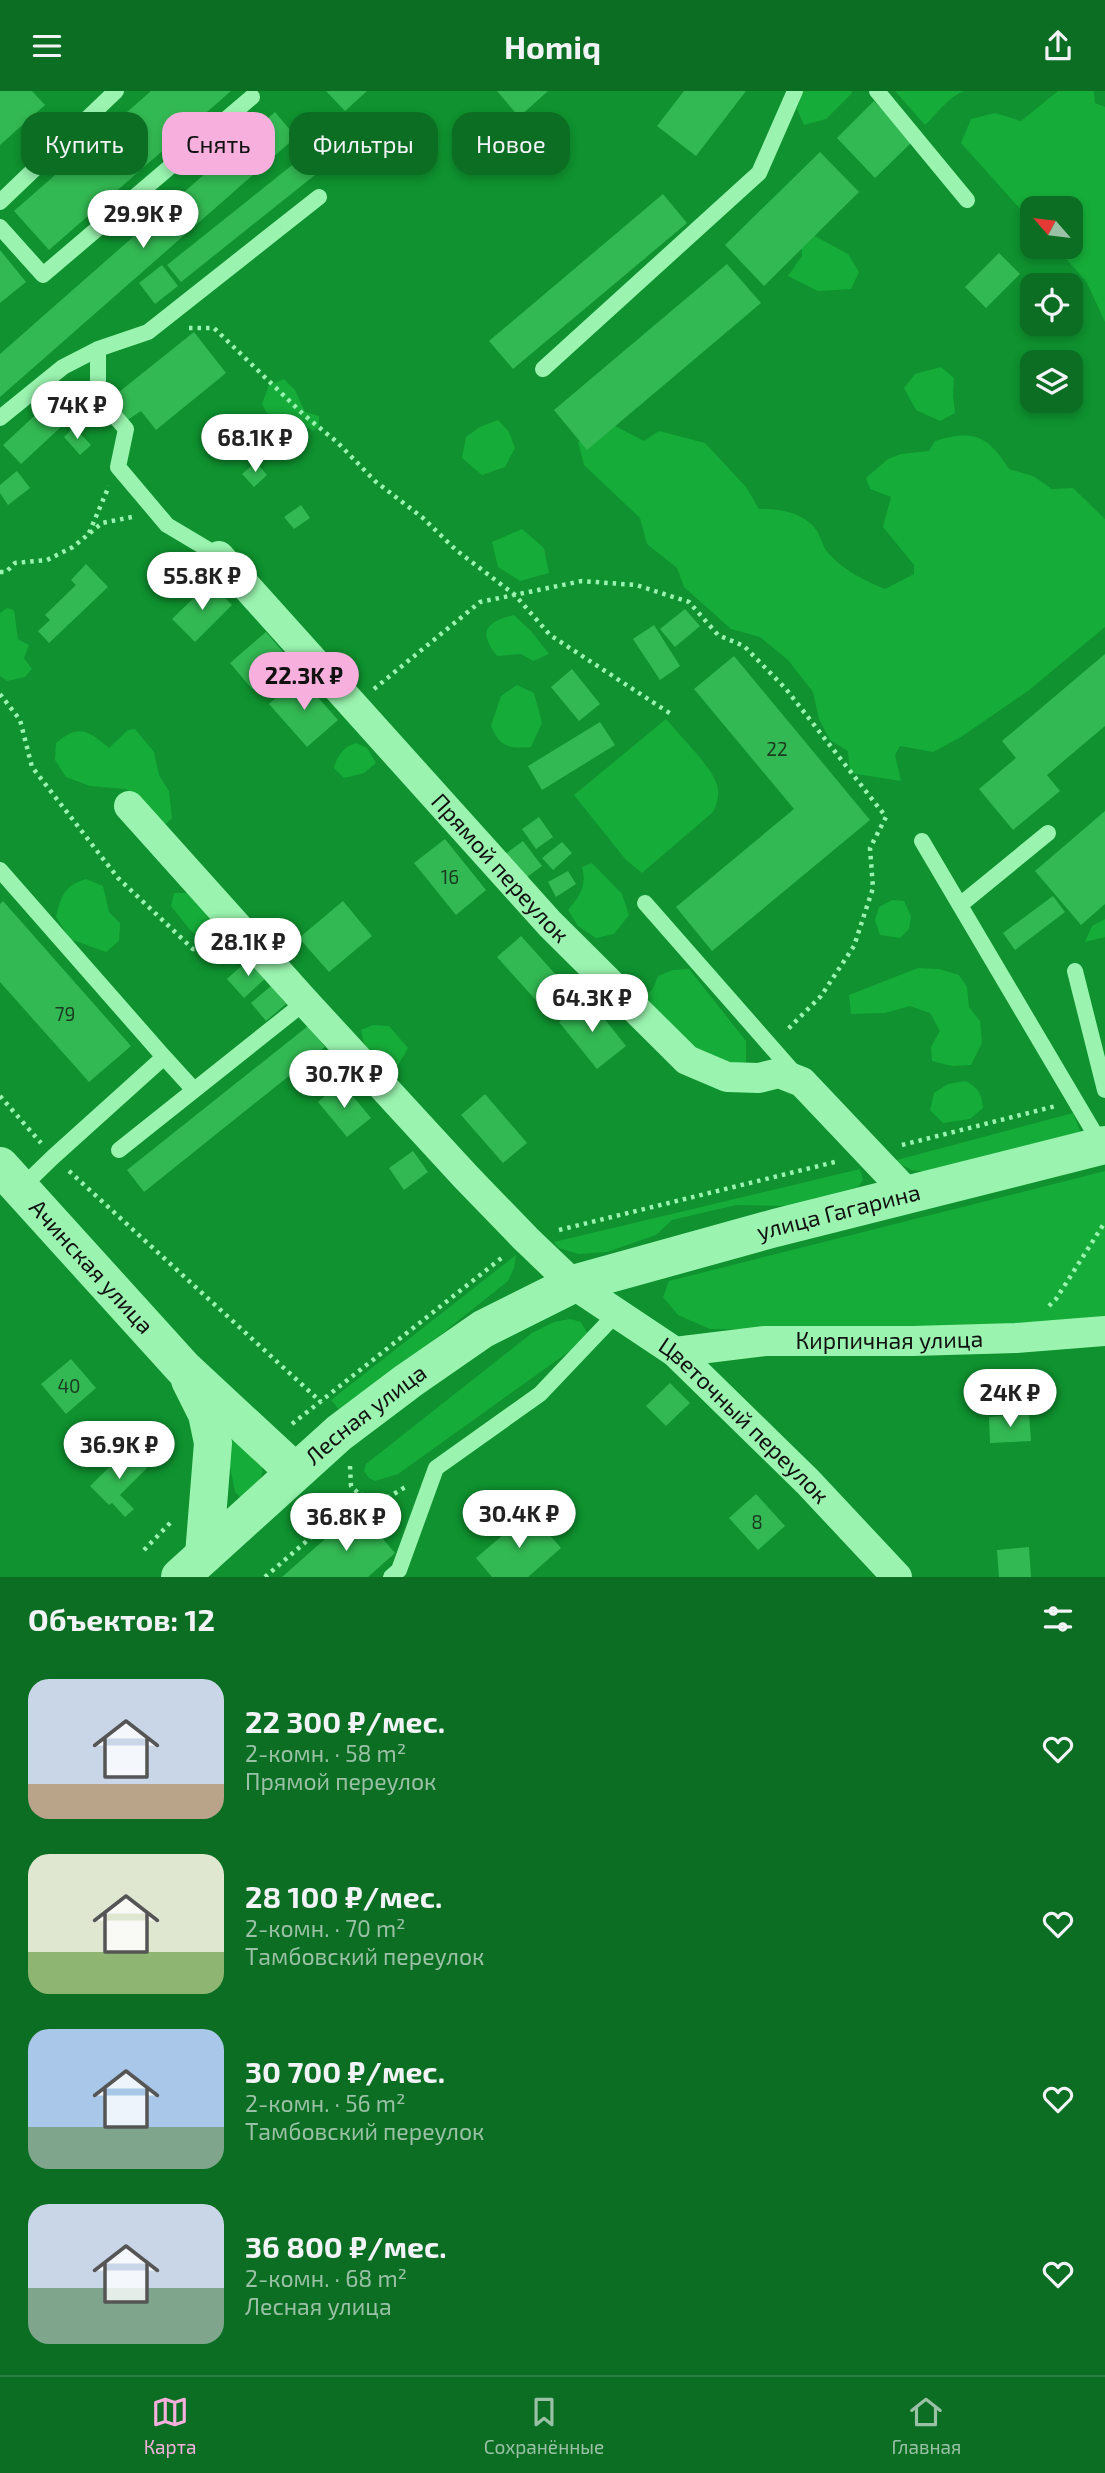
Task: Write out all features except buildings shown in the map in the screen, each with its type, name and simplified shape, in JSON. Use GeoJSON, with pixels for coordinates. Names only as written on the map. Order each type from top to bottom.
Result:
{"type":"FeatureCollection","features":[{"type":"Feature","properties":{"kind":"street","name":"Прямой переулок"},"geometry":{"type":"LineString","coordinates":[[219,556],[550,925],[687,1060],[727,1077],[759,1078],[779,1073],[802,1082]]}},
{"type":"Feature","properties":{"kind":"street","name":"Цветочный переулок"},"geometry":{"type":"LineString","coordinates":[[130,806],[305,1002],[526,1239],[573,1284],[675,1352],[807,1482],[897,1577]]}},
{"type":"Feature","properties":{"kind":"street"},"geometry":{"type":"LineString","coordinates":[[802,1082],[909,1196]]}},
{"type":"Feature","properties":{"kind":"street","name":"улица Гагарина"},"geometry":{"type":"LineString","coordinates":[[573,1284],[775,1228],[1103,1145]]}},
{"type":"Feature","properties":{"kind":"street","name":"Ачинская улица"},"geometry":{"type":"LineString","coordinates":[[10,1178],[184,1369],[295,1472]]}},
{"type":"Feature","properties":{"kind":"street","name":"Лесная улица"},"geometry":{"type":"LineString","coordinates":[[192,1566],[339,1433],[408,1381],[483,1329],[573,1284]]}},
{"type":"Feature","properties":{"kind":"street","name":"Кирпичная улица"},"geometry":{"type":"LineString","coordinates":[[675,1352],[765,1341],[1016,1338],[1105,1331]]}},
{"type":"Feature","properties":{"kind":"street","name":"Ачинская улица"},"geometry":{"type":"LineString","coordinates":[[184,1369],[207,1414],[213,1443],[192,1566]]}},
{"type":"Feature","properties":{"kind":"lane"},"geometry":{"type":"LineString","coordinates":[[0,202],[116,91]]}},
{"type":"Feature","properties":{"kind":"lane"},"geometry":{"type":"LineString","coordinates":[[543,369],[759,173],[795,91]]}},
{"type":"Feature","properties":{"kind":"lane"},"geometry":{"type":"LineString","coordinates":[[877,91],[967,200]]}},
{"type":"Feature","properties":{"kind":"lane"},"geometry":{"type":"LineString","coordinates":[[0,227],[43,275],[252,97]]}},
{"type":"Feature","properties":{"kind":"lane"},"geometry":{"type":"LineString","coordinates":[[0,418],[63,367],[98,349],[148,332],[320,197]]}},
{"type":"Feature","properties":{"kind":"lane"},"geometry":{"type":"LineString","coordinates":[[98,349],[98,397],[126,429],[118,467],[167,525],[219,556]]}},
{"type":"Feature","properties":{"kind":"lane"},"geometry":{"type":"LineString","coordinates":[[960,905],[1048,832]]}},
{"type":"Feature","properties":{"kind":"lane"},"geometry":{"type":"LineString","coordinates":[[922,841],[1103,1145]]}},
{"type":"Feature","properties":{"kind":"lane"},"geometry":{"type":"LineString","coordinates":[[0,870],[194,1090]]}},
{"type":"Feature","properties":{"kind":"lane"},"geometry":{"type":"LineString","coordinates":[[645,903],[802,1082]]}},
{"type":"Feature","properties":{"kind":"lane"},"geometry":{"type":"LineString","coordinates":[[1075,971],[1102,1067],[1105,1090]]}},
{"type":"Feature","properties":{"kind":"lane"},"geometry":{"type":"LineString","coordinates":[[120,1150],[305,1002]]}},
{"type":"Feature","properties":{"kind":"lane"},"geometry":{"type":"LineString","coordinates":[[10,1178],[53,1157],[164,1057]]}},
{"type":"Feature","properties":{"kind":"lane"},"geometry":{"type":"LineString","coordinates":[[391,1577],[399,1570],[436,1468],[540,1394],[617,1313]]}},
{"type":"Feature","properties":{"kind":"path"},"geometry":{"type":"LineString","coordinates":[[154,327],[214,328],[375,481],[515,596],[550,635],[671,714]]}},
{"type":"Feature","properties":{"kind":"path"},"geometry":{"type":"LineString","coordinates":[[89,534],[118,467]]}},
{"type":"Feature","properties":{"kind":"path"},"geometry":{"type":"LineString","coordinates":[[0,572],[6,572],[15,563],[47,560],[73,547],[102,523],[131,517],[167,525]]}},
{"type":"Feature","properties":{"kind":"path"},"geometry":{"type":"LineString","coordinates":[[354,706],[446,627],[480,602],[582,581],[636,585],[689,602],[718,635],[744,646],[786,689],[886,817],[870,848],[873,888],[854,946],[821,996],[771,1047]]}},
{"type":"Feature","properties":{"kind":"path"},"geometry":{"type":"LineString","coordinates":[[0,694],[20,720],[32,767],[118,878],[193,949],[257,949]]}},
{"type":"Feature","properties":{"kind":"path"},"geometry":{"type":"LineString","coordinates":[[0,1096],[53,1157],[319,1400],[334,1417],[349,1458],[351,1486],[359,1495],[389,1497],[436,1468]]}},
{"type":"Feature","properties":{"kind":"path"},"geometry":{"type":"LineString","coordinates":[[267,1445],[319,1400],[526,1239],[1077,1101]]}},
{"type":"Feature","properties":{"kind":"path"},"geometry":{"type":"LineString","coordinates":[[1016,1338],[1056,1299],[1105,1222]]}},
{"type":"Feature","properties":{"kind":"path"},"geometry":{"type":"LineString","coordinates":[[265,1577],[359,1495]]}},
{"type":"Feature","properties":{"kind":"path"},"geometry":{"type":"LineString","coordinates":[[144,1550],[178,1514]]}},
{"type":"Feature","properties":{"kind":"green space"},"geometry":{"type":"Polygon","coordinates":[[[803,91],[852,93],[826,119],[804,125],[797,109],[803,91]]]}},
{"type":"Feature","properties":{"kind":"green space"},"geometry":{"type":"Polygon","coordinates":[[[895,91],[964,91],[948,102],[925,125],[895,91]]]}},
{"type":"Feature","properties":{"kind":"green space"},"geometry":{"type":"Polygon","coordinates":[[[1058,91],[1094,91],[1095,103],[1105,107],[1105,322],[1083,273],[1079,273],[1066,259],[1083,259],[1083,196],[1020,196],[1020,209],[961,143],[971,119],[995,113],[1021,121],[1058,91]]]}},
{"type":"Feature","properties":{"kind":"green space"},"geometry":{"type":"Polygon","coordinates":[[[813,235],[848,254],[859,272],[851,289],[818,291],[788,276],[802,256],[801,241],[813,235]]]}},
{"type":"Feature","properties":{"kind":"green space"},"geometry":{"type":"Polygon","coordinates":[[[941,367],[954,378],[955,413],[940,421],[916,410],[904,388],[915,374],[941,367]]]}},
{"type":"Feature","properties":{"kind":"green space"},"geometry":{"type":"Polygon","coordinates":[[[284,379],[295,390],[305,412],[319,416],[319,427],[313,431],[304,426],[273,419],[262,404],[269,385],[284,379]]]}},
{"type":"Feature","properties":{"kind":"green space"},"geometry":{"type":"Polygon","coordinates":[[[498,420],[509,432],[515,448],[505,467],[482,475],[462,458],[466,437],[480,427],[498,420]]]}},
{"type":"Feature","properties":{"kind":"green space"},"geometry":{"type":"Polygon","coordinates":[[[615,426],[644,441],[659,431],[705,443],[746,487],[759,509],[783,511],[805,520],[817,531],[826,550],[836,561],[856,575],[885,589],[914,574],[914,565],[883,527],[891,497],[870,489],[866,478],[888,459],[901,454],[929,451],[935,441],[960,436],[979,438],[994,449],[1009,469],[1033,476],[1052,489],[1073,488],[1105,519],[1105,627],[1028,691],[961,737],[933,752],[900,746],[895,755],[901,781],[850,773],[848,751],[830,740],[819,719],[813,692],[788,660],[760,637],[731,629],[684,587],[677,568],[647,544],[640,518],[584,465],[578,442],[602,428],[615,426]]]}},
{"type":"Feature","properties":{"kind":"green space"},"geometry":{"type":"Polygon","coordinates":[[[522,529],[544,548],[549,573],[520,581],[498,567],[492,542],[522,529]]]}},
{"type":"Feature","properties":{"kind":"green space"},"geometry":{"type":"Polygon","coordinates":[[[7,608],[14,610],[18,639],[29,645],[24,658],[32,669],[25,677],[7,681],[0,676],[0,613],[7,608]]]}},
{"type":"Feature","properties":{"kind":"green space"},"geometry":{"type":"Polygon","coordinates":[[[514,615],[549,654],[533,661],[521,654],[497,656],[487,640],[488,628],[497,620],[514,615]]]}},
{"type":"Feature","properties":{"kind":"green space"},"geometry":{"type":"Polygon","coordinates":[[[517,685],[534,693],[542,723],[531,747],[517,748],[506,745],[491,726],[501,696],[517,685]]]}},
{"type":"Feature","properties":{"kind":"green space"},"geometry":{"type":"Polygon","coordinates":[[[666,719],[709,769],[717,785],[718,799],[713,812],[642,873],[626,860],[574,795],[666,719]]]}},
{"type":"Feature","properties":{"kind":"green space"},"geometry":{"type":"Polygon","coordinates":[[[135,729],[154,752],[159,775],[169,791],[172,818],[166,824],[155,821],[136,796],[126,789],[90,786],[66,777],[55,760],[56,743],[71,733],[78,731],[90,734],[109,748],[128,730],[135,729]]]}},
{"type":"Feature","properties":{"kind":"green space"},"geometry":{"type":"Polygon","coordinates":[[[356,743],[367,748],[376,763],[364,773],[344,778],[334,768],[335,764],[344,750],[356,743]]]}},
{"type":"Feature","properties":{"kind":"green space"},"geometry":{"type":"Polygon","coordinates":[[[592,863],[622,894],[629,915],[614,934],[596,938],[578,926],[568,910],[581,890],[584,880],[582,867],[592,863]]]}},
{"type":"Feature","properties":{"kind":"green space"},"geometry":{"type":"Polygon","coordinates":[[[86,879],[103,886],[109,912],[120,923],[119,941],[106,952],[70,939],[56,917],[65,892],[86,879]]]}},
{"type":"Feature","properties":{"kind":"green space"},"geometry":{"type":"Polygon","coordinates":[[[174,893],[187,893],[216,919],[218,932],[206,942],[190,930],[171,906],[174,893]]]}},
{"type":"Feature","properties":{"kind":"green space"},"geometry":{"type":"Polygon","coordinates":[[[892,900],[904,901],[911,916],[909,929],[900,938],[880,935],[875,920],[879,907],[892,900]]]}},
{"type":"Feature","properties":{"kind":"green space"},"geometry":{"type":"Polygon","coordinates":[[[1105,919],[1105,937],[1085,942],[1092,926],[1105,919]]]}},
{"type":"Feature","properties":{"kind":"green space"},"geometry":{"type":"Polygon","coordinates":[[[918,968],[939,969],[959,975],[967,987],[969,1007],[980,1021],[982,1043],[971,1065],[952,1066],[932,1061],[931,1047],[940,1031],[930,1013],[910,1006],[885,1013],[851,1014],[849,995],[918,968]]]}},
{"type":"Feature","properties":{"kind":"green space"},"geometry":{"type":"Polygon","coordinates":[[[689,969],[746,1041],[746,1062],[730,1066],[704,1057],[644,997],[653,989],[658,976],[673,970],[689,969]]]}},
{"type":"Feature","properties":{"kind":"green space"},"geometry":{"type":"Polygon","coordinates":[[[373,1025],[389,1026],[408,1048],[398,1065],[376,1060],[368,1052],[361,1030],[373,1025]]]}},
{"type":"Feature","properties":{"kind":"green space"},"geometry":{"type":"Polygon","coordinates":[[[965,1081],[978,1091],[983,1108],[970,1119],[943,1123],[930,1110],[934,1093],[948,1084],[965,1081]]]}},
{"type":"Feature","properties":{"kind":"green space"},"geometry":{"type":"Polygon","coordinates":[[[1073,1113],[1081,1133],[925,1172],[912,1170],[893,1161],[1073,1113]]]}},
{"type":"Feature","properties":{"kind":"green space"},"geometry":{"type":"Polygon","coordinates":[[[860,1169],[863,1180],[858,1187],[788,1206],[736,1205],[672,1220],[656,1235],[607,1252],[579,1254],[559,1248],[554,1242],[860,1169]]]}},
{"type":"Feature","properties":{"kind":"green space"},"geometry":{"type":"Polygon","coordinates":[[[1105,1171],[1105,1318],[934,1331],[710,1329],[678,1315],[663,1297],[669,1281],[1105,1171]]]}},
{"type":"Feature","properties":{"kind":"green space"},"geometry":{"type":"Polygon","coordinates":[[[516,1255],[508,1281],[342,1413],[331,1400],[516,1255]]]}},
{"type":"Feature","properties":{"kind":"green space"},"geometry":{"type":"Polygon","coordinates":[[[570,1319],[581,1322],[587,1333],[571,1350],[398,1474],[375,1481],[369,1478],[364,1471],[366,1464],[532,1333],[554,1322],[570,1319]]]}},
{"type":"Feature","properties":{"kind":"green space"},"geometry":{"type":"Polygon","coordinates":[[[234,1438],[262,1467],[259,1479],[241,1498],[235,1492],[226,1447],[234,1438]]]}}]}
